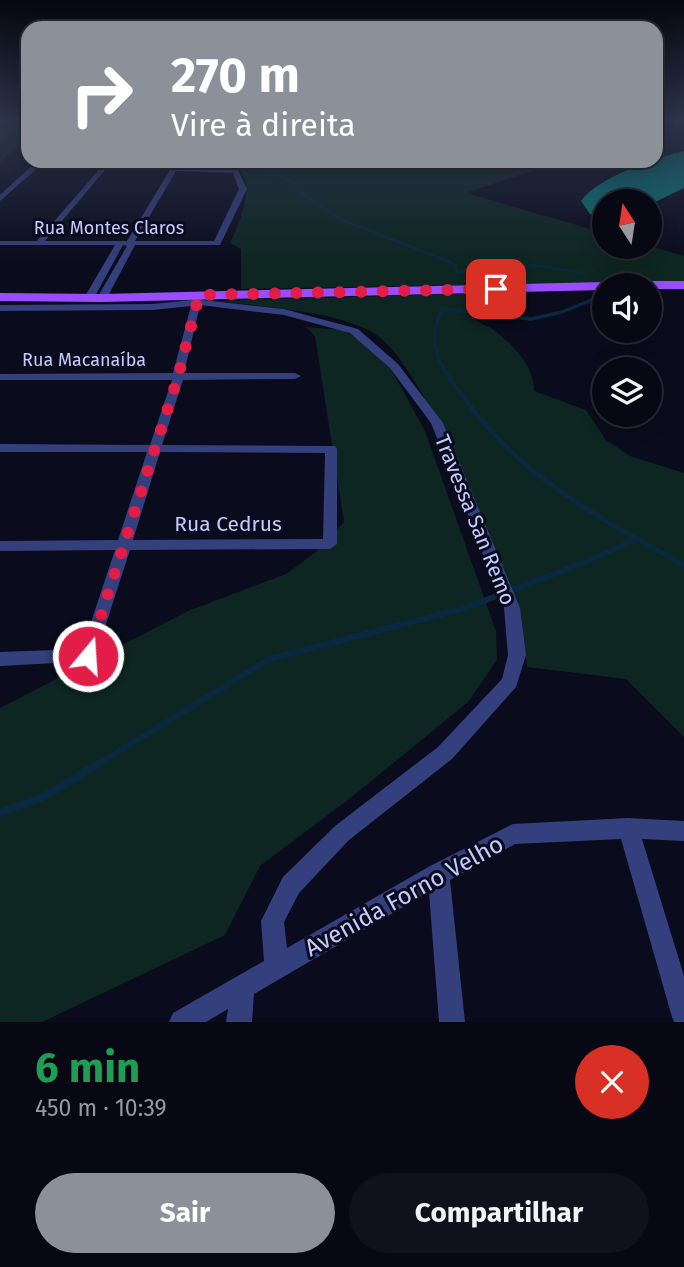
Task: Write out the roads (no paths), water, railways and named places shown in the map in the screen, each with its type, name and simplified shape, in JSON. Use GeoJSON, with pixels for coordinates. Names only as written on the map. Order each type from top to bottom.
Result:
{"type":"FeatureCollection","features":[{"type":"Feature","properties":{"kind":"main road"},"geometry":{"type":"LineString","coordinates":[[662,285],[684,285]]}},
{"type":"Feature","properties":{"kind":"main road"},"geometry":{"type":"LineString","coordinates":[[0,297],[198,298],[592,286]]}},
{"type":"Feature","properties":{"kind":"street"},"geometry":{"type":"LineString","coordinates":[[0,199],[33,169]]}},
{"type":"Feature","properties":{"kind":"street"},"geometry":{"type":"LineString","coordinates":[[39,243],[103,169]]}},
{"type":"Feature","properties":{"kind":"street"},"geometry":{"type":"LineString","coordinates":[[95,298],[175,169]]}},
{"type":"Feature","properties":{"kind":"street","name":"Rua Montes Claros"},"geometry":{"type":"LineString","coordinates":[[0,243],[217,243],[243,189],[236,171],[217,169]]}},
{"type":"Feature","properties":{"kind":"street"},"geometry":{"type":"LineString","coordinates":[[0,659],[88,656],[178,377],[198,298]]}},
{"type":"Feature","properties":{"kind":"street","name":"Travessa San Remo"},"geometry":{"type":"LineString","coordinates":[[0,308],[153,307],[198,298],[284,312],[325,322],[354,331],[375,348],[394,366],[437,424],[512,608],[517,655],[510,682],[445,753],[342,832],[291,884],[272,921],[277,968]]}},
{"type":"Feature","properties":{"kind":"street","name":"Rua Macanaíba"},"geometry":{"type":"LineString","coordinates":[[0,377],[295,376]]}},
{"type":"Feature","properties":{"kind":"street"},"geometry":{"type":"LineString","coordinates":[[0,448],[156,448]]}},
{"type":"Feature","properties":{"kind":"street","name":"Rua Cedrus"},"geometry":{"type":"LineString","coordinates":[[0,545],[330,544],[331,449],[156,448]]}},
{"type":"Feature","properties":{"kind":"street"},"geometry":{"type":"LineString","coordinates":[[628,828],[684,1017]]}},
{"type":"Feature","properties":{"kind":"street","name":"Avenida Forno Velho"},"geometry":{"type":"LineString","coordinates":[[182,1022],[438,874],[513,834],[628,828],[684,831]]}},
{"type":"Feature","properties":{"kind":"street"},"geometry":{"type":"LineString","coordinates":[[438,874],[452,1022]]}},
{"type":"Feature","properties":{"kind":"street"},"geometry":{"type":"LineString","coordinates":[[239,1022],[242,989]]}},
{"type":"Feature","properties":{"kind":"waterway"},"geometry":{"type":"LineString","coordinates":[[267,169],[292,182],[301,193],[340,219],[450,262],[456,266],[456,272],[535,265],[582,273]]}},
{"type":"Feature","properties":{"kind":"waterway"},"geometry":{"type":"LineString","coordinates":[[473,410],[447,374],[436,350],[436,324],[442,309],[531,319],[562,312],[592,300]]}},
{"type":"Feature","properties":{"kind":"waterway"},"geometry":{"type":"LineString","coordinates":[[472,408],[493,434],[543,478],[569,498],[637,539]]}},
{"type":"Feature","properties":{"kind":"waterway"},"geometry":{"type":"LineString","coordinates":[[576,566],[637,539]]}},
{"type":"Feature","properties":{"kind":"waterway"},"geometry":{"type":"LineString","coordinates":[[637,539],[684,565]]}},
{"type":"Feature","properties":{"kind":"waterway"},"geometry":{"type":"LineString","coordinates":[[95,766],[269,659],[465,608],[580,564]]}},
{"type":"Feature","properties":{"kind":"waterway"},"geometry":{"type":"LineString","coordinates":[[0,813],[47,795],[98,764]]}}]}
